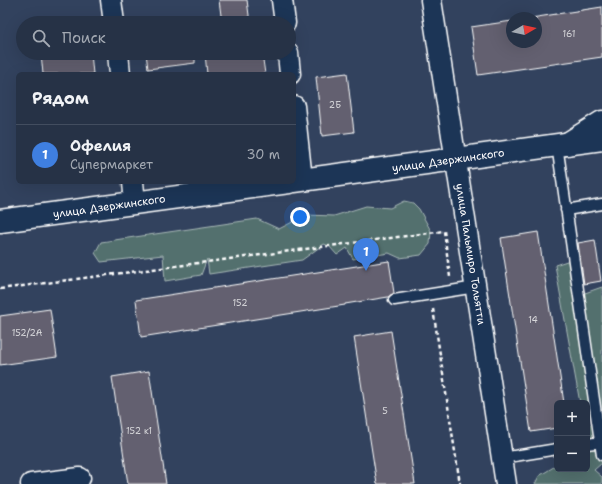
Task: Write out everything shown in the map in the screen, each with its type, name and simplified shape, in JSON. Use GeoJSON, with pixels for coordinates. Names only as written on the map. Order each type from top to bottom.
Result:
{"type":"FeatureCollection","features":[{"type":"Feature","properties":{"kind":"main road"},"geometry":{"type":"LineString","coordinates":[[562,144],[602,122]]}},
{"type":"Feature","properties":{"kind":"main road","name":"улица Дзержинского"},"geometry":{"type":"LineString","coordinates":[[296,181],[602,139]]}},
{"type":"Feature","properties":{"kind":"main road","name":"улица Дзержинского"},"geometry":{"type":"LineString","coordinates":[[0,221],[134,192],[251,184]]}},
{"type":"Feature","properties":{"kind":"street"},"geometry":{"type":"LineString","coordinates":[[111,0],[113,16]]}},
{"type":"Feature","properties":{"kind":"street"},"geometry":{"type":"LineString","coordinates":[[282,0],[284,16]]}},
{"type":"Feature","properties":{"kind":"street","name":"улица Пальмиро Тольятти"},"geometry":{"type":"LineString","coordinates":[[431,0],[506,484]]}},
{"type":"Feature","properties":{"kind":"street"},"geometry":{"type":"LineString","coordinates":[[119,60],[120,72]]}},
{"type":"Feature","properties":{"kind":"street"},"geometry":{"type":"LineString","coordinates":[[289,60],[290,72]]}},
{"type":"Feature","properties":{"kind":"street"},"geometry":{"type":"LineString","coordinates":[[31,484],[80,478]]}},
{"type":"Feature","properties":{"kind":"lane"},"geometry":{"type":"LineString","coordinates":[[562,144],[566,210],[602,455]]}},
{"type":"Feature","properties":{"kind":"lane"},"geometry":{"type":"LineString","coordinates":[[566,210],[602,204]]}},
{"type":"Feature","properties":{"kind":"lane"},"geometry":{"type":"LineString","coordinates":[[394,300],[476,287]]}},
{"type":"Feature","properties":{"kind":"lane"},"geometry":{"type":"LineString","coordinates":[[590,444],[601,442]]}},
{"type":"Feature","properties":{"kind":"lane"},"geometry":{"type":"LineString","coordinates":[[502,458],[554,449]]}},
{"type":"Feature","properties":{"kind":"path"},"geometry":{"type":"LineString","coordinates":[[0,288],[444,231],[451,291]]}},
{"type":"Feature","properties":{"kind":"path"},"geometry":{"type":"LineString","coordinates":[[433,294],[432,304],[460,484]]}},
{"type":"Feature","properties":{"kind":"green space"},"geometry":{"type":"Polygon","coordinates":[[[404,201],[413,203],[419,209],[431,231],[430,244],[421,255],[400,258],[389,253],[353,259],[347,248],[337,255],[329,246],[324,244],[302,260],[209,274],[207,259],[201,275],[165,281],[163,255],[101,262],[95,253],[101,242],[257,219],[279,229],[306,215],[334,216],[366,206],[390,208],[404,201]]]}},
{"type":"Feature","properties":{"kind":"green space"},"geometry":{"type":"Polygon","coordinates":[[[570,260],[585,293],[602,287],[602,463],[594,470],[602,477],[602,484],[535,484],[539,476],[554,467],[554,472],[590,472],[590,425],[598,418],[598,399],[590,405],[590,400],[579,400],[555,265],[570,260]]]}},
{"type":"Feature","properties":{"kind":"building"},"geometry":{"type":"Polygon","coordinates":[[[219,0],[247,0],[249,16],[221,16],[219,0]]]}},
{"type":"Feature","properties":{"kind":"building"},"geometry":{"type":"Polygon","coordinates":[[[602,7],[602,57],[478,75],[471,27],[506,22],[506,48],[542,48],[542,16],[602,7]]]}},
{"type":"Feature","properties":{"kind":"building"},"geometry":{"type":"Polygon","coordinates":[[[42,60],[92,60],[93,72],[43,72],[42,60]]]}},
{"type":"Feature","properties":{"kind":"building"},"geometry":{"type":"Polygon","coordinates":[[[147,60],[195,60],[195,63],[148,69],[147,60]]]}},
{"type":"Feature","properties":{"kind":"building"},"geometry":{"type":"Polygon","coordinates":[[[206,60],[263,60],[265,72],[207,72],[206,60]]]}},
{"type":"Feature","properties":{"kind":"building"},"geometry":{"type":"Polygon","coordinates":[[[347,73],[354,132],[322,136],[316,77],[347,73]]]}},
{"type":"Feature","properties":{"kind":"building"},"geometry":{"type":"Polygon","coordinates":[[[538,232],[564,400],[554,400],[554,428],[531,432],[501,238],[538,232]]]}},
{"type":"Feature","properties":{"kind":"building"},"geometry":{"type":"Polygon","coordinates":[[[595,240],[601,281],[584,284],[578,243],[595,240]]]}},
{"type":"Feature","properties":{"kind":"building"},"geometry":{"type":"Polygon","coordinates":[[[389,261],[394,293],[388,297],[141,337],[136,300],[389,261]]]}},
{"type":"Feature","properties":{"kind":"building"},"geometry":{"type":"Polygon","coordinates":[[[50,309],[57,357],[0,365],[0,316],[50,309]]]}},
{"type":"Feature","properties":{"kind":"building"},"geometry":{"type":"Polygon","coordinates":[[[391,331],[415,484],[377,484],[354,337],[391,331]]]}},
{"type":"Feature","properties":{"kind":"building"},"geometry":{"type":"Polygon","coordinates":[[[149,371],[166,484],[128,484],[112,377],[149,371]]]}},
{"type":"Feature","properties":{"kind":"place","name":"Офелия"},"geometry":{"type":"Point","coordinates":[366,271]}}]}
